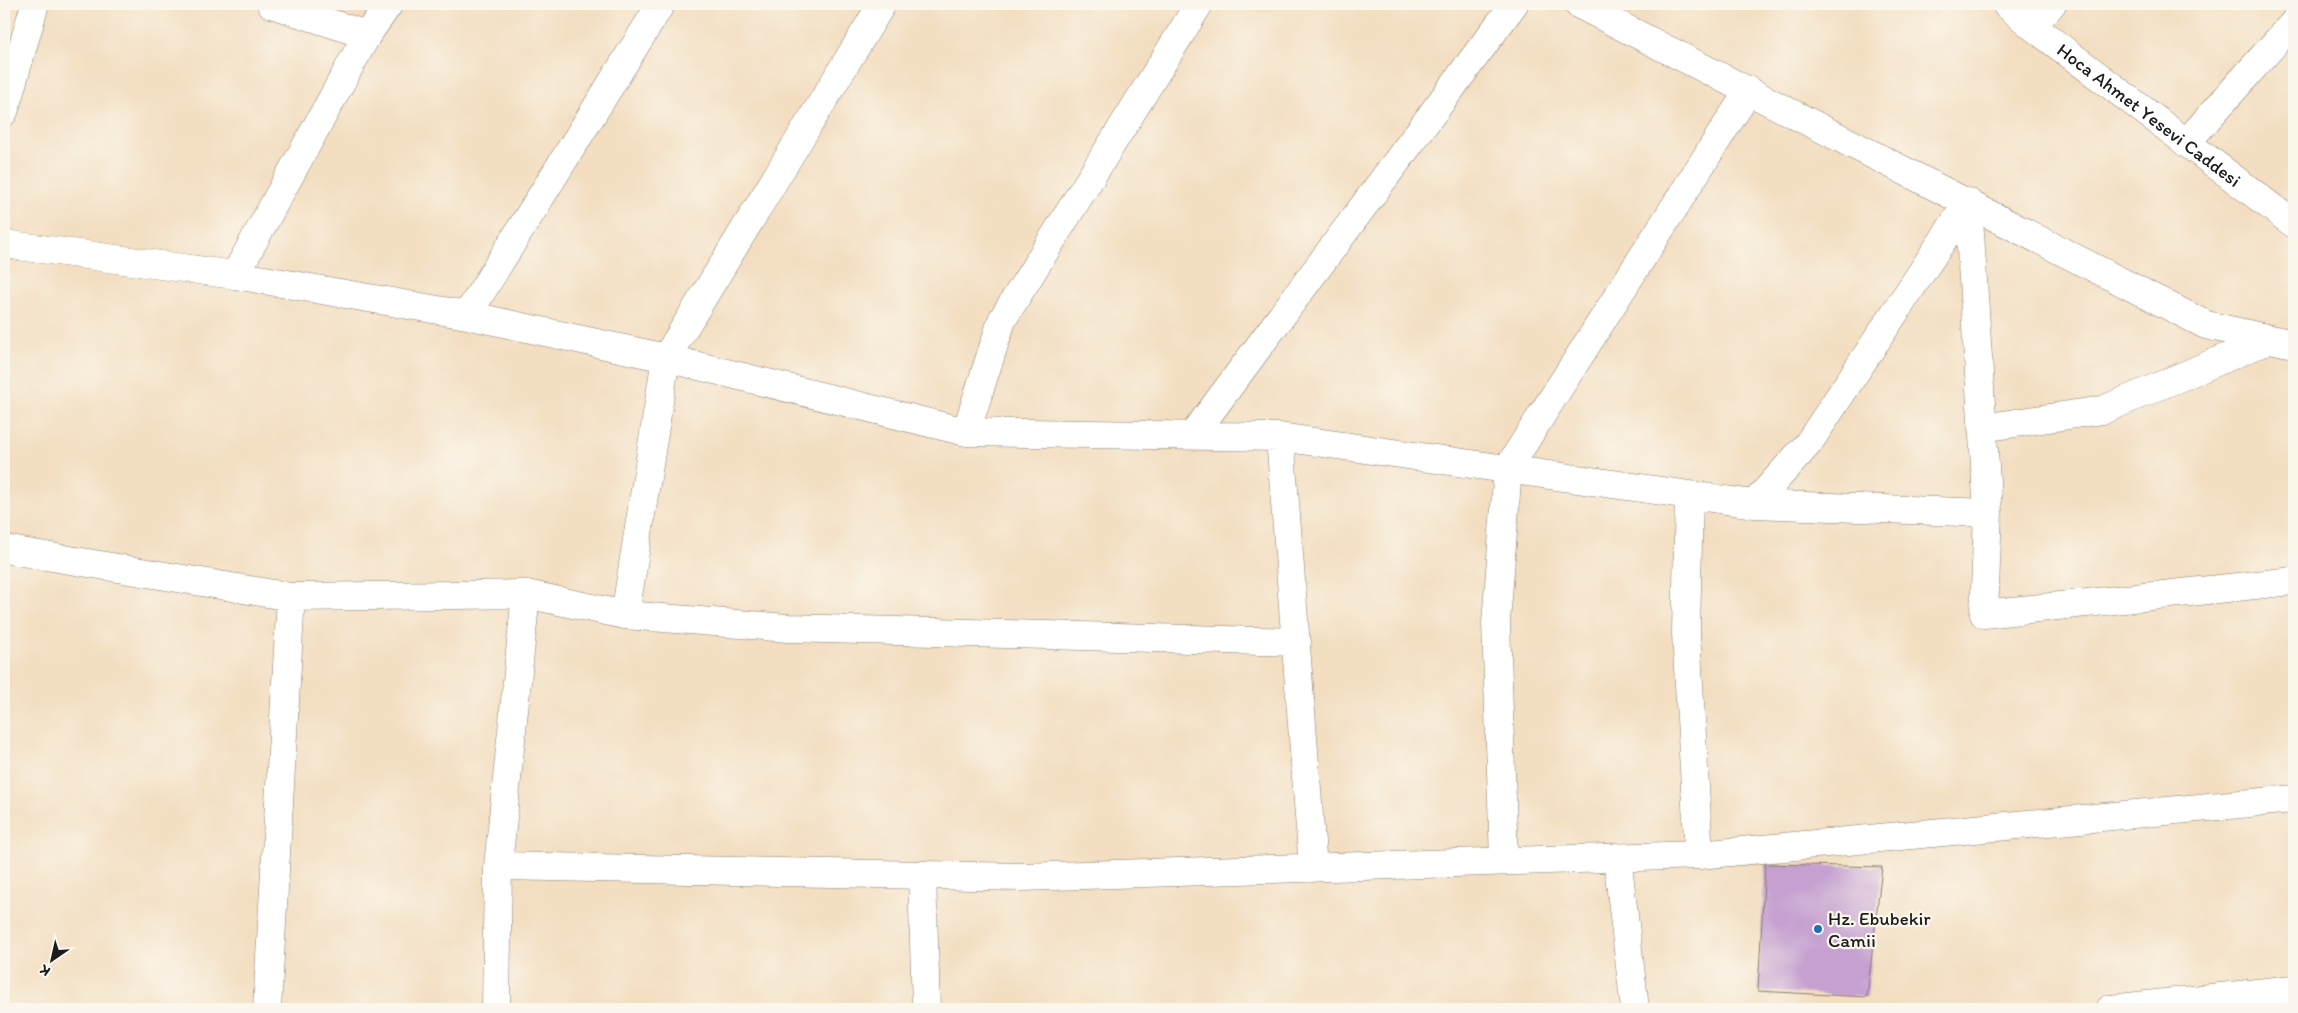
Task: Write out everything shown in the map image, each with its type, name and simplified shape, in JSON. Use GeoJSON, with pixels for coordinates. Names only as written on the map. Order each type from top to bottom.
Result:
{"type":"FeatureCollection","features":[{"type":"Feature","properties":{"kind":"street"},"geometry":{"type":"LineString","coordinates":[[4,112],[36,4]]}},
{"type":"Feature","properties":{"kind":"street"},"geometry":{"type":"LineString","coordinates":[[271,4],[367,35]]}},
{"type":"Feature","properties":{"kind":"street"},"geometry":{"type":"LineString","coordinates":[[235,275],[367,35],[389,4]]}},
{"type":"Feature","properties":{"kind":"street"},"geometry":{"type":"LineString","coordinates":[[467,315],[661,4]]}},
{"type":"Feature","properties":{"kind":"street"},"geometry":{"type":"LineString","coordinates":[[625,616],[666,358],[882,4]]}},
{"type":"Feature","properties":{"kind":"street"},"geometry":{"type":"LineString","coordinates":[[966,432],[1002,320],[1199,4]]}},
{"type":"Feature","properties":{"kind":"street"},"geometry":{"type":"LineString","coordinates":[[1193,435],[1514,4]]}},
{"type":"Feature","properties":{"kind":"street"},"geometry":{"type":"LineString","coordinates":[[1578,4],[2206,325],[2282,342]]}},
{"type":"Feature","properties":{"kind":"street","name":"Hoca Ahmet Yesevi Caddesi"},"geometry":{"type":"LineString","coordinates":[[2006,4],[2032,26],[2294,224]]}},
{"type":"Feature","properties":{"kind":"street"},"geometry":{"type":"LineString","coordinates":[[2032,26],[2052,4]]}},
{"type":"Feature","properties":{"kind":"street"},"geometry":{"type":"LineString","coordinates":[[2186,143],[2294,22]]}},
{"type":"Feature","properties":{"kind":"street"},"geometry":{"type":"LineString","coordinates":[[1504,861],[1496,622],[1508,468],[1749,90]]}},
{"type":"Feature","properties":{"kind":"street"},"geometry":{"type":"LineString","coordinates":[[1968,202],[1988,513],[1984,614],[2294,581]]}},
{"type":"Feature","properties":{"kind":"street"},"geometry":{"type":"LineString","coordinates":[[1754,504],[1808,444],[1968,202]]}},
{"type":"Feature","properties":{"kind":"street"},"geometry":{"type":"LineString","coordinates":[[4,244],[235,275],[467,315],[666,358],[966,432],[1280,437],[1754,504],[1988,513]]}},
{"type":"Feature","properties":{"kind":"street"},"geometry":{"type":"LineString","coordinates":[[1982,428],[2103,410],[2282,342]]}},
{"type":"Feature","properties":{"kind":"street"},"geometry":{"type":"LineString","coordinates":[[1280,437],[1313,868]]}},
{"type":"Feature","properties":{"kind":"street"},"geometry":{"type":"LineString","coordinates":[[1690,495],[1686,633],[1699,855]]}},
{"type":"Feature","properties":{"kind":"street"},"geometry":{"type":"LineString","coordinates":[[4,549],[290,596],[526,594],[625,616],[788,628],[1297,642]]}},
{"type":"Feature","properties":{"kind":"street"},"geometry":{"type":"LineString","coordinates":[[496,1009],[498,866],[526,594]]}},
{"type":"Feature","properties":{"kind":"street"},"geometry":{"type":"LineString","coordinates":[[267,1009],[290,596]]}},
{"type":"Feature","properties":{"kind":"street"},"geometry":{"type":"LineString","coordinates":[[498,866],[1022,877],[1699,855],[2294,799]]}},
{"type":"Feature","properties":{"kind":"street"},"geometry":{"type":"LineString","coordinates":[[1617,857],[1635,1009]]}},
{"type":"Feature","properties":{"kind":"street"},"geometry":{"type":"LineString","coordinates":[[922,875],[926,1009]]}},
{"type":"Feature","properties":{"kind":"street"},"geometry":{"type":"LineString","coordinates":[[2110,1009],[2193,1005],[2294,989]]}},
{"type":"Feature","properties":{"kind":"building","name":"Hz. Ebubekir Camii"},"geometry":{"type":"Polygon","coordinates":[[[1765,864],[1882,867],[1867,997],[1758,991],[1765,864]]]}},
{"type":"Feature","properties":{"kind":"place","name":"Hz. Ebubekir Camii"},"geometry":{"type":"Point","coordinates":[1818,929]}}]}
